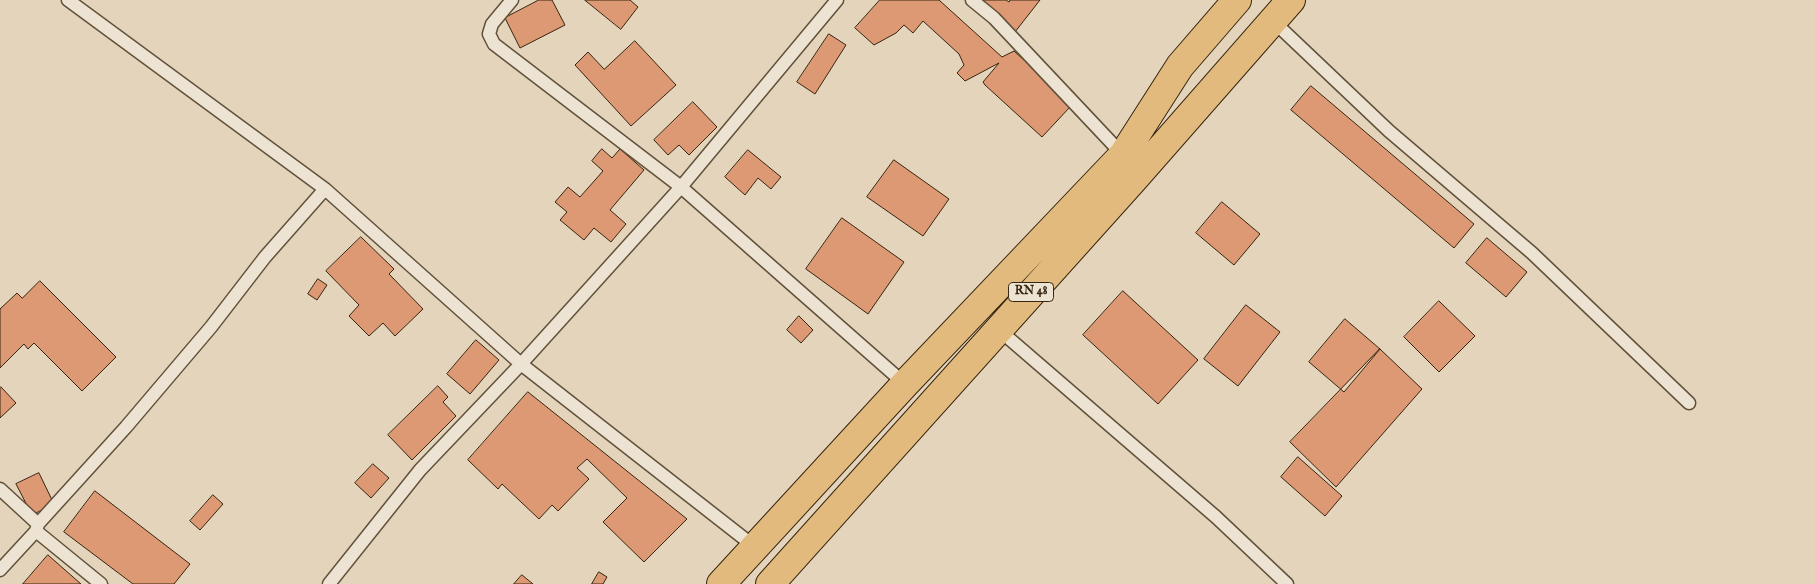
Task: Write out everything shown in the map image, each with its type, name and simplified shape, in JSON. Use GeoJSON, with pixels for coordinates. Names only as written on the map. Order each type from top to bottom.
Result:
{"type":"FeatureCollection","features":[{"type":"Feature","properties":{"kind":"highway","name":"RN 48"},"geometry":{"type":"LineString","coordinates":[[721,584],[905,384],[1123,155],[1180,66],[1237,0]]}},
{"type":"Feature","properties":{"kind":"highway","name":"RN 48"},"geometry":{"type":"LineString","coordinates":[[770,584],[1134,179],[1291,0]]}},
{"type":"Feature","properties":{"kind":"lane"},"geometry":{"type":"LineString","coordinates":[[68,0],[325,189],[521,364],[755,547]]}},
{"type":"Feature","properties":{"kind":"lane"},"geometry":{"type":"LineString","coordinates":[[512,0],[492,24],[489,34],[494,44],[681,187],[905,384]]}},
{"type":"Feature","properties":{"kind":"lane"},"geometry":{"type":"LineString","coordinates":[[328,584],[420,470],[521,364],[681,187],[837,0]]}},
{"type":"Feature","properties":{"kind":"lane"},"geometry":{"type":"LineString","coordinates":[[972,0],[994,18],[1123,155]]}},
{"type":"Feature","properties":{"kind":"lane"},"geometry":{"type":"LineString","coordinates":[[1272,20],[1389,131],[1532,253],[1689,403]]}},
{"type":"Feature","properties":{"kind":"lane"},"geometry":{"type":"LineString","coordinates":[[0,570],[132,420],[211,327],[265,257],[325,189]]}},
{"type":"Feature","properties":{"kind":"lane"},"geometry":{"type":"LineString","coordinates":[[998,329],[1216,517],[1287,584]]}},
{"type":"Feature","properties":{"kind":"lane"},"geometry":{"type":"LineString","coordinates":[[0,489],[37,528],[101,584]]}},
{"type":"Feature","properties":{"kind":"building"},"geometry":{"type":"Polygon","coordinates":[[[539,0],[552,0],[565,25],[520,48],[505,18],[539,0]]]}},
{"type":"Feature","properties":{"kind":"building"},"geometry":{"type":"Polygon","coordinates":[[[585,0],[630,0],[638,7],[621,29],[585,0]]]}},
{"type":"Feature","properties":{"kind":"building"},"geometry":{"type":"Polygon","coordinates":[[[880,0],[939,0],[1002,57],[1014,51],[1066,98],[1070,107],[1042,137],[983,82],[999,63],[965,81],[957,73],[964,65],[959,54],[923,21],[913,33],[904,25],[896,33],[874,45],[855,28],[880,0]]]}},
{"type":"Feature","properties":{"kind":"building"},"geometry":{"type":"Polygon","coordinates":[[[974,0],[1006,0],[1009,2],[1010,0],[1040,0],[1015,32],[974,0]]]}},
{"type":"Feature","properties":{"kind":"building"},"geometry":{"type":"Polygon","coordinates":[[[829,34],[846,45],[815,94],[797,82],[829,34]]]}},
{"type":"Feature","properties":{"kind":"building"},"geometry":{"type":"Polygon","coordinates":[[[635,41],[676,85],[631,126],[575,65],[588,52],[604,69],[635,41]]]}},
{"type":"Feature","properties":{"kind":"building"},"geometry":{"type":"Polygon","coordinates":[[[1311,86],[1474,224],[1454,248],[1291,110],[1311,86]]]}},
{"type":"Feature","properties":{"kind":"building"},"geometry":{"type":"Polygon","coordinates":[[[693,102],[717,127],[689,155],[679,145],[668,155],[654,140],[693,102]]]}},
{"type":"Feature","properties":{"kind":"building"},"geometry":{"type":"Polygon","coordinates":[[[602,149],[612,158],[620,149],[644,170],[610,210],[626,224],[611,242],[594,228],[584,240],[560,220],[567,212],[555,202],[568,187],[580,197],[603,171],[592,161],[602,149]]]}},
{"type":"Feature","properties":{"kind":"building"},"geometry":{"type":"Polygon","coordinates":[[[748,150],[781,177],[771,189],[758,178],[745,195],[725,177],[748,150]]]}},
{"type":"Feature","properties":{"kind":"building"},"geometry":{"type":"Polygon","coordinates":[[[894,160],[949,199],[923,236],[867,197],[894,160]]]}},
{"type":"Feature","properties":{"kind":"building"},"geometry":{"type":"Polygon","coordinates":[[[1222,202],[1260,234],[1234,265],[1196,233],[1222,202]]]}},
{"type":"Feature","properties":{"kind":"building"},"geometry":{"type":"Polygon","coordinates":[[[842,218],[904,262],[868,314],[806,269],[842,218]]]}},
{"type":"Feature","properties":{"kind":"building"},"geometry":{"type":"Polygon","coordinates":[[[361,237],[394,269],[389,274],[423,309],[395,336],[383,323],[369,336],[349,316],[359,305],[326,271],[361,237]]]}},
{"type":"Feature","properties":{"kind":"building"},"geometry":{"type":"Polygon","coordinates":[[[1487,238],[1527,272],[1506,297],[1466,263],[1487,238]]]}},
{"type":"Feature","properties":{"kind":"building"},"geometry":{"type":"Polygon","coordinates":[[[318,279],[327,285],[317,300],[308,294],[318,279]]]}},
{"type":"Feature","properties":{"kind":"building"},"geometry":{"type":"Polygon","coordinates":[[[40,281],[116,357],[82,391],[34,343],[28,349],[24,344],[0,368],[0,309],[17,293],[22,298],[40,281]]]}},
{"type":"Feature","properties":{"kind":"building"},"geometry":{"type":"Polygon","coordinates":[[[1123,291],[1198,360],[1158,404],[1083,335],[1123,291]]]}},
{"type":"Feature","properties":{"kind":"building"},"geometry":{"type":"Polygon","coordinates":[[[1439,301],[1475,336],[1439,372],[1404,337],[1439,301]]]}},
{"type":"Feature","properties":{"kind":"building"},"geometry":{"type":"Polygon","coordinates":[[[1246,305],[1280,332],[1238,386],[1204,359],[1246,305]]]}},
{"type":"Feature","properties":{"kind":"building"},"geometry":{"type":"Polygon","coordinates":[[[799,316],[813,330],[801,343],[787,330],[799,316]]]}},
{"type":"Feature","properties":{"kind":"building"},"geometry":{"type":"Polygon","coordinates":[[[1345,319],[1380,349],[1344,392],[1309,362],[1345,319]]]}},
{"type":"Feature","properties":{"kind":"building"},"geometry":{"type":"Polygon","coordinates":[[[476,340],[499,360],[470,394],[447,374],[476,340]]]}},
{"type":"Feature","properties":{"kind":"building"},"geometry":{"type":"Polygon","coordinates":[[[1380,349],[1422,389],[1336,487],[1290,442],[1380,349]]]}},
{"type":"Feature","properties":{"kind":"building"},"geometry":{"type":"Polygon","coordinates":[[[438,386],[448,397],[443,402],[456,416],[412,460],[388,435],[438,386]]]}},
{"type":"Feature","properties":{"kind":"building"},"geometry":{"type":"Polygon","coordinates":[[[0,388],[16,403],[0,418],[0,388]]]}},
{"type":"Feature","properties":{"kind":"building"},"geometry":{"type":"Polygon","coordinates":[[[528,392],[687,519],[644,562],[603,522],[627,498],[587,459],[577,468],[589,479],[558,511],[552,505],[539,519],[502,484],[498,489],[468,460],[528,392]]]}},
{"type":"Feature","properties":{"kind":"building"},"geometry":{"type":"Polygon","coordinates":[[[1298,457],[1342,496],[1325,516],[1281,477],[1298,457]]]}},
{"type":"Feature","properties":{"kind":"building"},"geometry":{"type":"Polygon","coordinates":[[[373,464],[389,478],[371,498],[355,483],[373,464]]]}},
{"type":"Feature","properties":{"kind":"building"},"geometry":{"type":"Polygon","coordinates":[[[39,473],[54,504],[32,515],[16,484],[39,473]]]}},
{"type":"Feature","properties":{"kind":"building"},"geometry":{"type":"Polygon","coordinates":[[[95,491],[190,564],[174,584],[133,584],[64,532],[95,491]]]}},
{"type":"Feature","properties":{"kind":"building"},"geometry":{"type":"Polygon","coordinates":[[[213,495],[223,504],[200,530],[190,521],[213,495]]]}},
{"type":"Feature","properties":{"kind":"building"},"geometry":{"type":"Polygon","coordinates":[[[48,555],[81,584],[23,584],[48,555]]]}},
{"type":"Feature","properties":{"kind":"building"},"geometry":{"type":"Polygon","coordinates":[[[599,572],[607,577],[603,584],[592,584],[599,572]]]}},
{"type":"Feature","properties":{"kind":"building"},"geometry":{"type":"Polygon","coordinates":[[[522,575],[533,584],[514,584],[522,575]]]}}]}
